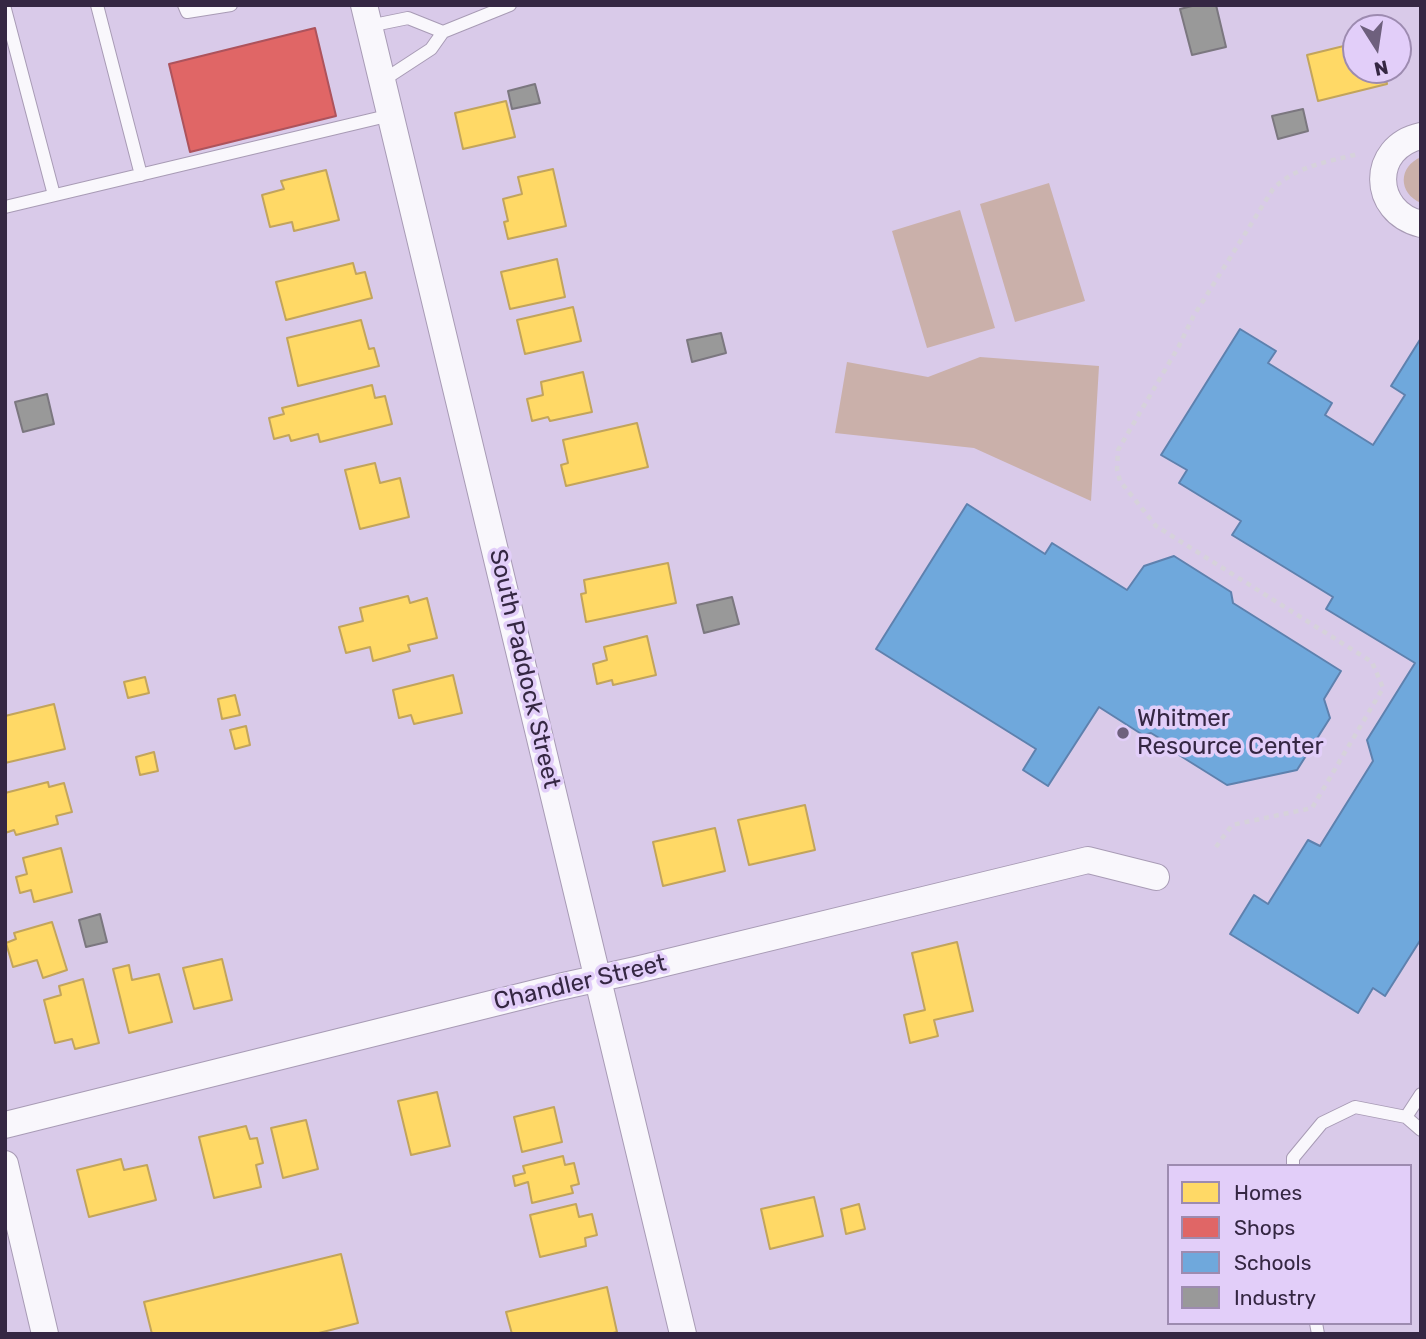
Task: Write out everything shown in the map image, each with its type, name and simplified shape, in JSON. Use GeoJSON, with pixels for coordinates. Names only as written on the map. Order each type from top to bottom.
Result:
{"type":"FeatureCollection","features":[{"type":"Feature","properties":{"kind":"street","name":"South Paddock Street"},"geometry":{"type":"LineString","coordinates":[[367,16],[683,1334]]}},
{"type":"Feature","properties":{"kind":"street"},"geometry":{"type":"LineString","coordinates":[[1421,136],[1401,144],[1391,153],[1383,177],[1388,202],[1396,212],[1406,220],[1421,224]]}},
{"type":"Feature","properties":{"kind":"street","name":"Chandler Street"},"geometry":{"type":"LineString","coordinates":[[5,1125],[1088,860],[1156,877]]}},
{"type":"Feature","properties":{"kind":"street"},"geometry":{"type":"LineString","coordinates":[[5,1164],[45,1334]]}},
{"type":"Feature","properties":{"kind":"lane"},"geometry":{"type":"LineString","coordinates":[[97,5],[141,175]]}},
{"type":"Feature","properties":{"kind":"lane"},"geometry":{"type":"LineString","coordinates":[[184,5],[187,12],[230,5]]}},
{"type":"Feature","properties":{"kind":"lane"},"geometry":{"type":"LineString","coordinates":[[382,81],[431,50],[443,32],[510,5]]}},
{"type":"Feature","properties":{"kind":"lane"},"geometry":{"type":"LineString","coordinates":[[5,9],[54,195]]}},
{"type":"Feature","properties":{"kind":"lane"},"geometry":{"type":"LineString","coordinates":[[367,16],[408,18],[443,32]]}},
{"type":"Feature","properties":{"kind":"lane"},"geometry":{"type":"LineString","coordinates":[[5,207],[391,115]]}},
{"type":"Feature","properties":{"kind":"lane"},"geometry":{"type":"LineString","coordinates":[[1406,1117],[1421,1094]]}},
{"type":"Feature","properties":{"kind":"lane"},"geometry":{"type":"LineString","coordinates":[[1293,1164],[1293,1158],[1322,1123],[1355,1107],[1406,1117],[1421,1130]]}},
{"type":"Feature","properties":{"kind":"path"},"geometry":{"type":"LineString","coordinates":[[1216,846],[1231,825],[1312,808],[1382,688],[1372,662],[1156,526],[1123,486],[1117,469],[1118,450],[1193,317],[1273,189],[1300,169],[1361,153],[1360,160]]}},
{"type":"Feature","properties":{"kind":"shaded area"},"geometry":{"type":"Polygon","coordinates":[[[1421,157],[1421,203],[1408,193],[1404,180],[1408,167],[1421,157]]]}},
{"type":"Feature","properties":{"kind":"shaded area"},"geometry":{"type":"Polygon","coordinates":[[[1049,183],[1085,301],[1015,322],[980,204],[1049,183]]]}},
{"type":"Feature","properties":{"kind":"shaded area"},"geometry":{"type":"Polygon","coordinates":[[[960,210],[995,328],[927,348],[892,231],[960,210]]]}},
{"type":"Feature","properties":{"kind":"shaded area"},"geometry":{"type":"Polygon","coordinates":[[[980,357],[1099,366],[1091,501],[974,448],[835,433],[847,362],[928,377],[980,357]]]}},
{"type":"Feature","properties":{"kind":"building: Homes"},"geometry":{"type":"Polygon","coordinates":[[[1342,46],[1342,84],[1387,84],[1318,101],[1307,55],[1342,46]]]}},
{"type":"Feature","properties":{"kind":"building: Homes"},"geometry":{"type":"Polygon","coordinates":[[[506,101],[515,137],[463,149],[455,113],[506,101]]]}},
{"type":"Feature","properties":{"kind":"building: Homes"},"geometry":{"type":"Polygon","coordinates":[[[553,169],[566,226],[508,239],[504,222],[508,221],[503,199],[522,194],[518,177],[553,169]]]}},
{"type":"Feature","properties":{"kind":"building: Homes"},"geometry":{"type":"Polygon","coordinates":[[[326,170],[339,220],[294,231],[292,222],[270,227],[262,195],[284,189],[281,181],[326,170]]]}},
{"type":"Feature","properties":{"kind":"building: Homes"},"geometry":{"type":"Polygon","coordinates":[[[557,259],[565,297],[510,309],[501,272],[557,259]]]}},
{"type":"Feature","properties":{"kind":"building: Homes"},"geometry":{"type":"Polygon","coordinates":[[[353,263],[356,274],[365,272],[372,298],[286,320],[276,282],[353,263]]]}},
{"type":"Feature","properties":{"kind":"building: Homes"},"geometry":{"type":"Polygon","coordinates":[[[573,307],[581,341],[525,354],[517,320],[573,307]]]}},
{"type":"Feature","properties":{"kind":"building: Homes"},"geometry":{"type":"Polygon","coordinates":[[[361,320],[369,349],[374,348],[379,366],[298,386],[287,338],[361,320]]]}},
{"type":"Feature","properties":{"kind":"building: Homes"},"geometry":{"type":"Polygon","coordinates":[[[583,372],[592,412],[550,421],[548,417],[532,421],[527,399],[543,395],[541,382],[583,372]]]}},
{"type":"Feature","properties":{"kind":"building: Homes"},"geometry":{"type":"Polygon","coordinates":[[[372,385],[375,398],[385,396],[392,424],[320,442],[318,434],[291,441],[289,435],[274,439],[269,418],[284,414],[282,408],[372,385]]]}},
{"type":"Feature","properties":{"kind":"building: Homes"},"geometry":{"type":"Polygon","coordinates":[[[637,423],[648,467],[566,486],[561,465],[568,463],[563,440],[637,423]]]}},
{"type":"Feature","properties":{"kind":"building: Homes"},"geometry":{"type":"Polygon","coordinates":[[[375,463],[380,483],[400,478],[409,517],[360,529],[345,470],[375,463]]]}},
{"type":"Feature","properties":{"kind":"building: Homes"},"geometry":{"type":"Polygon","coordinates":[[[668,563],[676,603],[586,622],[581,594],[586,593],[584,580],[668,563]]]}},
{"type":"Feature","properties":{"kind":"building: Homes"},"geometry":{"type":"Polygon","coordinates":[[[408,596],[410,603],[427,598],[437,638],[408,645],[410,651],[373,661],[370,647],[346,653],[339,627],[363,621],[360,608],[408,596]]]}},
{"type":"Feature","properties":{"kind":"building: Homes"},"geometry":{"type":"Polygon","coordinates":[[[647,636],[656,675],[613,685],[612,680],[597,684],[593,664],[607,660],[604,647],[647,636]]]}},
{"type":"Feature","properties":{"kind":"building: Homes"},"geometry":{"type":"Polygon","coordinates":[[[453,675],[462,713],[414,724],[411,715],[399,718],[393,690],[453,675]]]}},
{"type":"Feature","properties":{"kind":"building: Homes"},"geometry":{"type":"Polygon","coordinates":[[[145,677],[149,693],[128,698],[124,682],[145,677]]]}},
{"type":"Feature","properties":{"kind":"building: Homes"},"geometry":{"type":"Polygon","coordinates":[[[235,695],[240,715],[222,719],[218,699],[235,695]]]}},
{"type":"Feature","properties":{"kind":"building: Homes"},"geometry":{"type":"Polygon","coordinates":[[[54,704],[65,749],[5,763],[5,716],[54,704]]]}},
{"type":"Feature","properties":{"kind":"building: Homes"},"geometry":{"type":"Polygon","coordinates":[[[246,726],[250,745],[235,749],[230,730],[246,726]]]}},
{"type":"Feature","properties":{"kind":"building: Homes"},"geometry":{"type":"Polygon","coordinates":[[[154,752],[158,771],[140,775],[136,757],[154,752]]]}},
{"type":"Feature","properties":{"kind":"building: Homes"},"geometry":{"type":"Polygon","coordinates":[[[48,782],[49,787],[64,783],[72,812],[56,816],[58,824],[16,835],[14,830],[5,833],[5,793],[48,782]]]}},
{"type":"Feature","properties":{"kind":"building: Homes"},"geometry":{"type":"Polygon","coordinates":[[[805,805],[815,850],[749,865],[738,820],[805,805]]]}},
{"type":"Feature","properties":{"kind":"building: Homes"},"geometry":{"type":"Polygon","coordinates":[[[715,828],[725,871],[663,886],[653,842],[715,828]]]}},
{"type":"Feature","properties":{"kind":"building: Homes"},"geometry":{"type":"Polygon","coordinates":[[[61,848],[72,892],[34,902],[31,890],[20,893],[16,877],[27,874],[23,858],[61,848]]]}},
{"type":"Feature","properties":{"kind":"building: Homes"},"geometry":{"type":"Polygon","coordinates":[[[52,922],[67,970],[43,978],[37,960],[13,967],[6,943],[16,939],[14,933],[52,922]]]}},
{"type":"Feature","properties":{"kind":"building: Homes"},"geometry":{"type":"Polygon","coordinates":[[[957,942],[973,1011],[934,1020],[938,1036],[910,1043],[904,1015],[925,1010],[912,953],[957,942]]]}},
{"type":"Feature","properties":{"kind":"building: Homes"},"geometry":{"type":"Polygon","coordinates":[[[222,959],[232,1000],[194,1009],[183,968],[222,959]]]}},
{"type":"Feature","properties":{"kind":"building: Homes"},"geometry":{"type":"Polygon","coordinates":[[[129,965],[132,980],[159,974],[172,1022],[129,1033],[113,969],[129,965]]]}},
{"type":"Feature","properties":{"kind":"building: Homes"},"geometry":{"type":"Polygon","coordinates":[[[83,979],[99,1043],[75,1049],[72,1039],[55,1043],[44,1000],[61,995],[59,986],[83,979]]]}},
{"type":"Feature","properties":{"kind":"building: Homes"},"geometry":{"type":"Polygon","coordinates":[[[437,1092],[450,1146],[411,1155],[398,1101],[437,1092]]]}},
{"type":"Feature","properties":{"kind":"building: Homes"},"geometry":{"type":"Polygon","coordinates":[[[554,1107],[562,1142],[522,1152],[514,1117],[554,1107]]]}},
{"type":"Feature","properties":{"kind":"building: Homes"},"geometry":{"type":"Polygon","coordinates":[[[306,1120],[318,1169],[283,1178],[271,1128],[306,1120]]]}},
{"type":"Feature","properties":{"kind":"building: Homes"},"geometry":{"type":"Polygon","coordinates":[[[246,1126],[250,1139],[257,1138],[263,1163],[256,1165],[261,1187],[214,1198],[199,1137],[246,1126]]]}},
{"type":"Feature","properties":{"kind":"building: Homes"},"geometry":{"type":"Polygon","coordinates":[[[563,1156],[565,1165],[574,1163],[579,1184],[571,1186],[573,1193],[532,1203],[528,1182],[515,1186],[513,1176],[525,1173],[523,1166],[563,1156]]]}},
{"type":"Feature","properties":{"kind":"building: Homes"},"geometry":{"type":"Polygon","coordinates":[[[121,1159],[124,1170],[147,1165],[156,1200],[89,1217],[77,1170],[121,1159]]]}},
{"type":"Feature","properties":{"kind":"building: Homes"},"geometry":{"type":"Polygon","coordinates":[[[814,1197],[823,1236],[770,1249],[761,1209],[814,1197]]]}},
{"type":"Feature","properties":{"kind":"building: Homes"},"geometry":{"type":"Polygon","coordinates":[[[576,1204],[579,1217],[592,1214],[597,1235],[585,1238],[586,1246],[540,1257],[530,1215],[576,1204]]]}},
{"type":"Feature","properties":{"kind":"building: Homes"},"geometry":{"type":"Polygon","coordinates":[[[859,1204],[865,1229],[846,1234],[841,1209],[859,1204]]]}},
{"type":"Feature","properties":{"kind":"building: Homes"},"geometry":{"type":"Polygon","coordinates":[[[341,1254],[358,1323],[315,1334],[152,1334],[144,1302],[341,1254]]]}},
{"type":"Feature","properties":{"kind":"building: Homes"},"geometry":{"type":"Polygon","coordinates":[[[607,1287],[617,1332],[512,1334],[506,1312],[607,1287]]]}},
{"type":"Feature","properties":{"kind":"building: Shops"},"geometry":{"type":"Polygon","coordinates":[[[315,28],[336,116],[190,152],[169,64],[315,28]]]}},
{"type":"Feature","properties":{"kind":"building: Schools"},"geometry":{"type":"Polygon","coordinates":[[[1240,329],[1276,351],[1268,363],[1332,403],[1325,415],[1373,445],[1405,395],[1391,386],[1421,338],[1421,939],[1385,996],[1373,988],[1358,1013],[1230,934],[1254,895],[1268,904],[1308,840],[1320,846],[1373,761],[1367,740],[1415,663],[1326,609],[1333,597],[1232,535],[1241,521],[1179,483],[1187,470],[1161,455],[1240,329]]]}},
{"type":"Feature","properties":{"kind":"building: Schools"},"geometry":{"type":"Polygon","coordinates":[[[967,504],[1045,554],[1052,543],[1127,590],[1144,566],[1174,556],[1231,592],[1233,603],[1341,671],[1324,699],[1330,718],[1297,770],[1227,785],[1171,750],[1169,744],[1151,733],[1143,735],[1099,707],[1048,786],[1023,770],[1036,749],[876,649],[967,504]]]}},
{"type":"Feature","properties":{"kind":"building: Industry"},"geometry":{"type":"Polygon","coordinates":[[[1196,5],[1216,5],[1226,47],[1192,55],[1180,9],[1196,5]]]}},
{"type":"Feature","properties":{"kind":"building: Industry"},"geometry":{"type":"Polygon","coordinates":[[[535,84],[540,103],[512,109],[508,91],[535,84]]]}},
{"type":"Feature","properties":{"kind":"building: Industry"},"geometry":{"type":"Polygon","coordinates":[[[1303,109],[1308,131],[1278,139],[1272,116],[1303,109]]]}},
{"type":"Feature","properties":{"kind":"building: Industry"},"geometry":{"type":"Polygon","coordinates":[[[721,333],[726,353],[692,362],[687,340],[721,333]]]}},
{"type":"Feature","properties":{"kind":"building: Industry"},"geometry":{"type":"Polygon","coordinates":[[[47,394],[54,424],[23,432],[15,402],[47,394]]]}},
{"type":"Feature","properties":{"kind":"building: Industry"},"geometry":{"type":"Polygon","coordinates":[[[732,597],[739,624],[704,633],[697,605],[732,597]]]}},
{"type":"Feature","properties":{"kind":"building: Industry"},"geometry":{"type":"Polygon","coordinates":[[[100,914],[107,942],[86,947],[79,920],[100,914]]]}},
{"type":"Feature","properties":{"kind":"place","name":"Whitmer Resource Center"},"geometry":{"type":"Point","coordinates":[1123,733]}}]}
